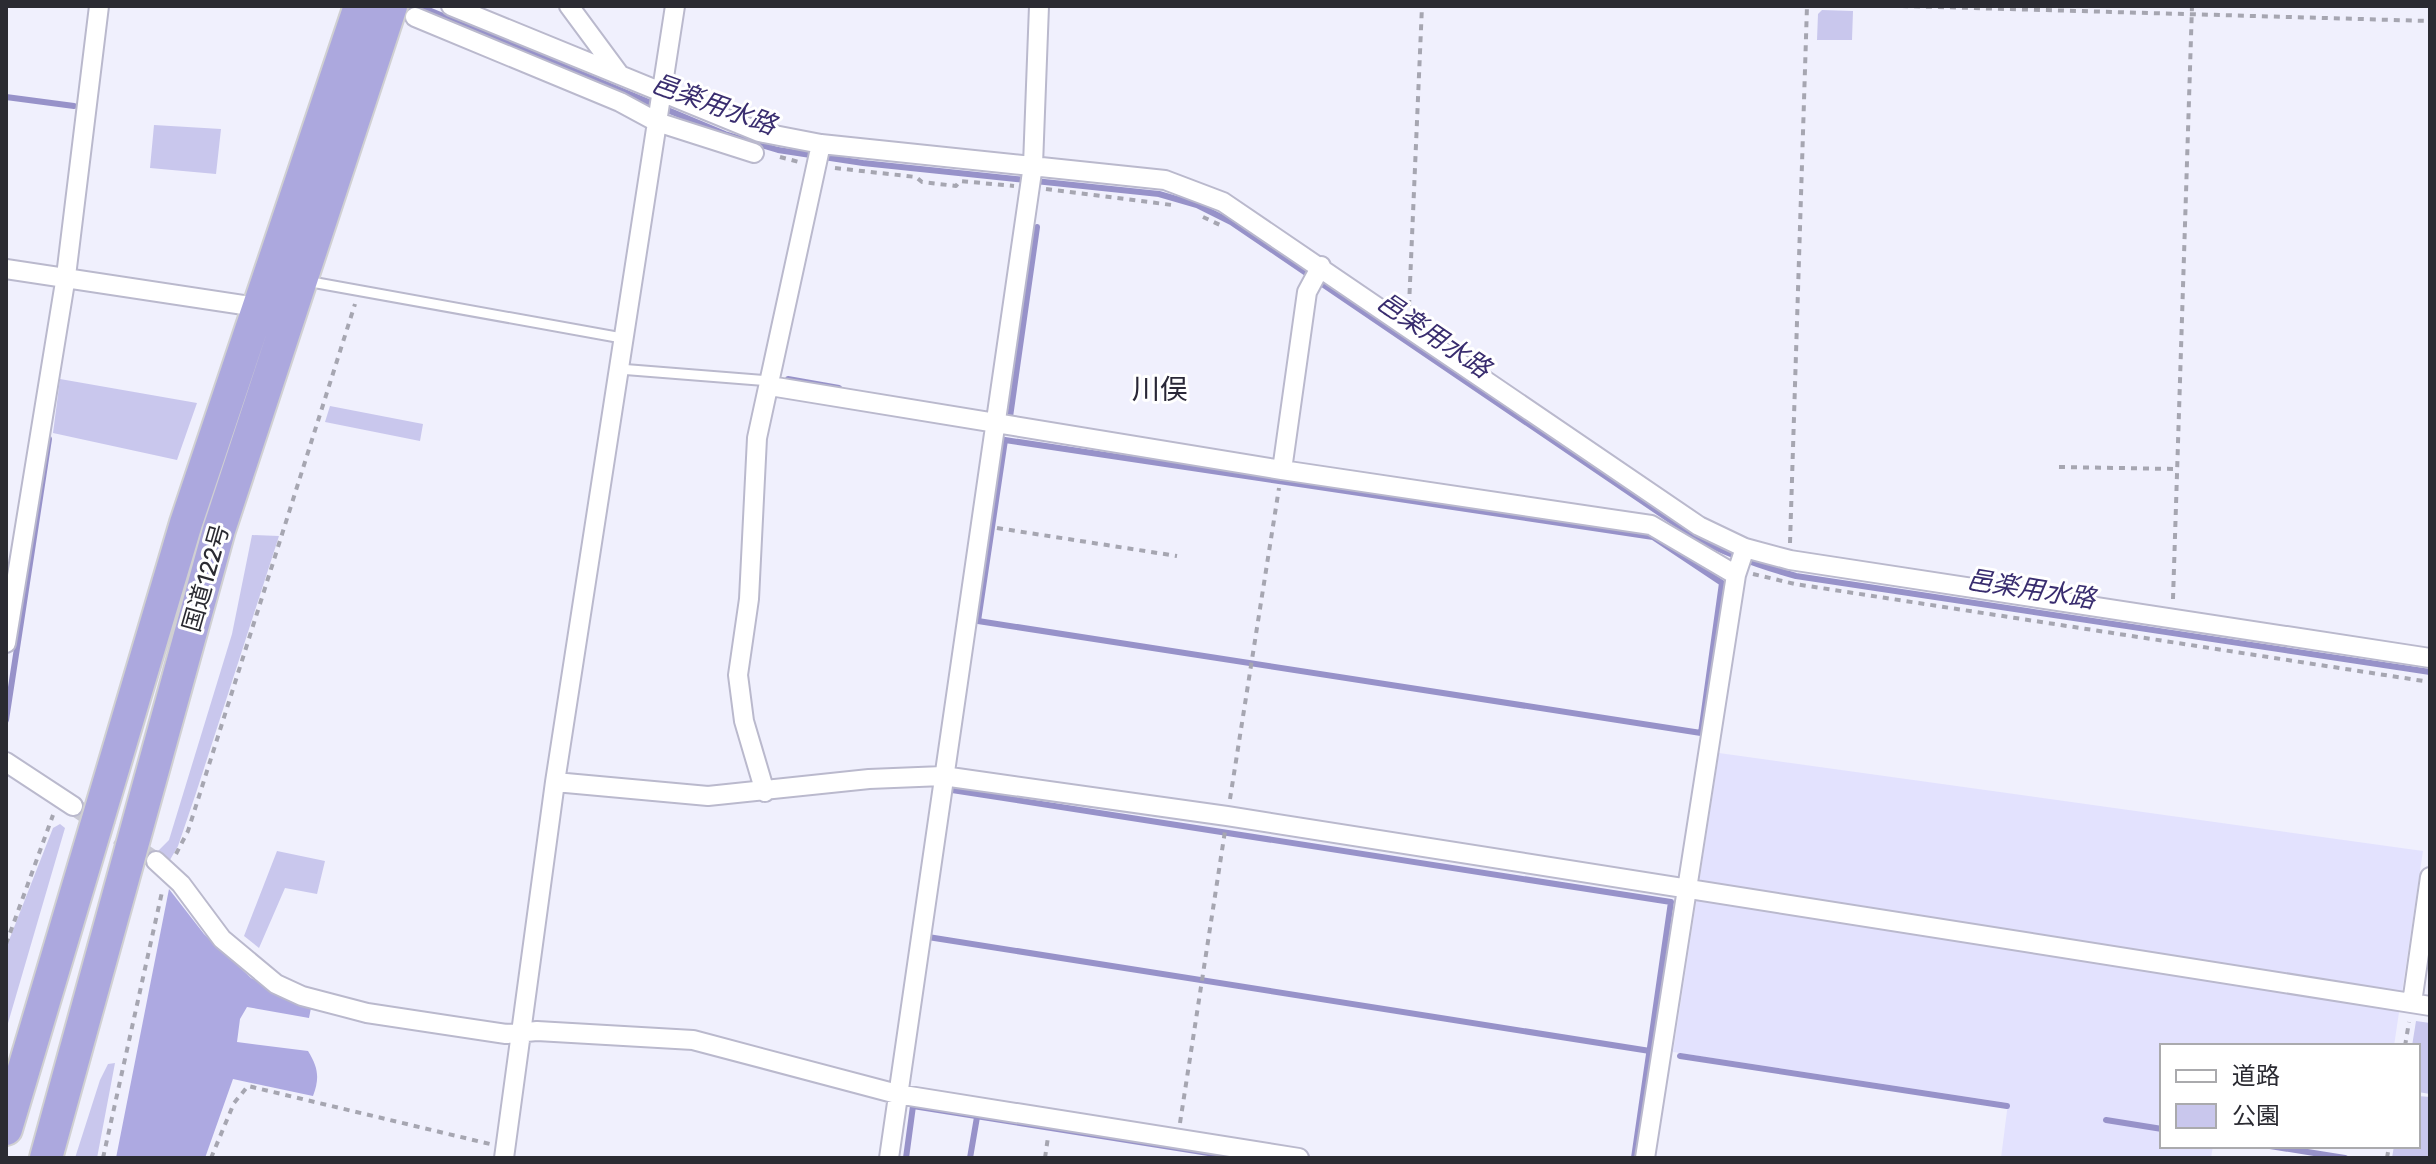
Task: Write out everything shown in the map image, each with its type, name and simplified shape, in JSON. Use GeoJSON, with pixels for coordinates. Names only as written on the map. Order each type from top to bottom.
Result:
{"type":"FeatureCollection","features":[{"type":"Feature","properties":{"kind":"highway","name":"国道122号"},"geometry":{"type":"LineString","coordinates":[[6,1129],[136,683],[257,307],[360,6]]}},
{"type":"Feature","properties":{"kind":"highway","name":"国道122号"},"geometry":{"type":"LineString","coordinates":[[46,1158],[219,530],[301,280],[403,11]]}},
{"type":"Feature","properties":{"kind":"street"},"geometry":{"type":"LineString","coordinates":[[6,643],[66,276],[99,6]]}},
{"type":"Feature","properties":{"kind":"street"},"geometry":{"type":"LineString","coordinates":[[451,6],[759,132],[821,144],[1165,180],[1223,202],[1699,526],[1745,548],[1790,560],[2430,658]]}},
{"type":"Feature","properties":{"kind":"street"},"geometry":{"type":"LineString","coordinates":[[569,6],[620,75]]}},
{"type":"Feature","properties":{"kind":"street"},"geometry":{"type":"LineString","coordinates":[[505,1153],[555,782],[675,6]]}},
{"type":"Feature","properties":{"kind":"street"},"geometry":{"type":"LineString","coordinates":[[889,1158],[1033,165],[1039,6]]}},
{"type":"Feature","properties":{"kind":"street"},"geometry":{"type":"LineString","coordinates":[[403,11],[620,102],[657,122],[754,153]]}},
{"type":"Feature","properties":{"kind":"street"},"geometry":{"type":"LineString","coordinates":[[765,792],[744,721],[738,675],[749,599],[757,438],[821,144]]}},
{"type":"Feature","properties":{"kind":"street"},"geometry":{"type":"LineString","coordinates":[[1282,470],[1307,292],[1321,266]]}},
{"type":"Feature","properties":{"kind":"street"},"geometry":{"type":"LineString","coordinates":[[6,269],[257,307]]}},
{"type":"Feature","properties":{"kind":"street"},"geometry":{"type":"LineString","coordinates":[[771,383],[1282,470],[1651,525],[1737,572]]}},
{"type":"Feature","properties":{"kind":"street"},"geometry":{"type":"LineString","coordinates":[[1645,1158],[1737,572],[1745,548]]}},
{"type":"Feature","properties":{"kind":"street"},"geometry":{"type":"LineString","coordinates":[[6,762],[68,802]]}},
{"type":"Feature","properties":{"kind":"street"},"geometry":{"type":"LineString","coordinates":[[555,782],[708,796],[869,779],[943,776],[1227,816],[2421,1005],[2430,877]]}},
{"type":"Feature","properties":{"kind":"street"},"geometry":{"type":"LineString","coordinates":[[162,866],[222,939],[276,984],[302,996],[367,1013],[506,1034],[520,1032],[693,1040],[897,1094],[1299,1158]]}},
{"type":"Feature","properties":{"kind":"lane"},"geometry":{"type":"LineString","coordinates":[[301,280],[622,338]]}},
{"type":"Feature","properties":{"kind":"lane"},"geometry":{"type":"LineString","coordinates":[[617,369],[771,383]]}},
{"type":"Feature","properties":{"kind":"path"},"geometry":{"type":"LineString","coordinates":[[1408,328],[1422,6]]}},
{"type":"Feature","properties":{"kind":"path"},"geometry":{"type":"LineString","coordinates":[[1790,560],[1807,6]]}},
{"type":"Feature","properties":{"kind":"path"},"geometry":{"type":"LineString","coordinates":[[1902,6],[2430,21]]}},
{"type":"Feature","properties":{"kind":"path"},"geometry":{"type":"LineString","coordinates":[[2172,619],[2192,6]]}},
{"type":"Feature","properties":{"kind":"path"},"geometry":{"type":"LineString","coordinates":[[754,153],[816,166],[916,177],[922,182],[956,186],[960,181],[1029,187],[1174,206]]}},
{"type":"Feature","properties":{"kind":"path"},"geometry":{"type":"LineString","coordinates":[[1197,214],[1229,231]]}},
{"type":"Feature","properties":{"kind":"path"},"geometry":{"type":"LineString","coordinates":[[103,1158],[162,866],[188,831],[359,290]]}},
{"type":"Feature","properties":{"kind":"path"},"geometry":{"type":"LineString","coordinates":[[2059,467],[2177,469]]}},
{"type":"Feature","properties":{"kind":"path"},"geometry":{"type":"LineString","coordinates":[[979,525],[1177,556]]}},
{"type":"Feature","properties":{"kind":"path"},"geometry":{"type":"LineString","coordinates":[[1737,572],[1795,584],[2430,682]]}},
{"type":"Feature","properties":{"kind":"path"},"geometry":{"type":"LineString","coordinates":[[6,944],[68,802]]}},
{"type":"Feature","properties":{"kind":"path"},"geometry":{"type":"LineString","coordinates":[[2406,1044],[2421,1005]]}},
{"type":"Feature","properties":{"kind":"path"},"geometry":{"type":"LineString","coordinates":[[211,1158],[234,1103],[248,1086],[505,1153]]}},
{"type":"Feature","properties":{"kind":"shaded area"},"geometry":{"type":"Polygon","coordinates":[[[1719,753],[2423,851],[2394,1044],[2160,1044],[2160,1148],[2213,1148],[2211,1158],[2001,1158],[2008,1103],[1673,1052],[1719,753]]]}},
{"type":"Feature","properties":{"kind":"shaded area"},"geometry":{"type":"Polygon","coordinates":[[[169,889],[204,934],[251,978],[311,1008],[309,1018],[247,1007],[240,1019],[237,1042],[308,1051],[316,1068],[317,1084],[313,1096],[233,1079],[205,1158],[116,1158],[169,889]]]}},
{"type":"Feature","properties":{"kind":"green space"},"geometry":{"type":"Polygon","coordinates":[[[1822,10],[1853,11],[1852,40],[1817,40],[1818,14],[1822,10]]]}},
{"type":"Feature","properties":{"kind":"green space"},"geometry":{"type":"Polygon","coordinates":[[[154,125],[221,129],[216,174],[150,168],[154,125]]]}},
{"type":"Feature","properties":{"kind":"green space"},"geometry":{"type":"Polygon","coordinates":[[[60,379],[197,403],[177,460],[53,433],[60,379]]]}},
{"type":"Feature","properties":{"kind":"green space"},"geometry":{"type":"Polygon","coordinates":[[[330,406],[423,424],[420,441],[325,422],[330,406]]]}},
{"type":"Feature","properties":{"kind":"green space"},"geometry":{"type":"Polygon","coordinates":[[[252,535],[279,536],[178,846],[167,865],[155,854],[169,840],[232,634],[252,535]]]}},
{"type":"Feature","properties":{"kind":"green space"},"geometry":{"type":"Polygon","coordinates":[[[60,824],[65,828],[6,1030],[6,948],[53,828],[60,824]]]}},
{"type":"Feature","properties":{"kind":"green space"},"geometry":{"type":"Polygon","coordinates":[[[277,851],[325,861],[317,894],[285,888],[259,948],[244,936],[277,851]]]}},
{"type":"Feature","properties":{"kind":"green space"},"geometry":{"type":"Polygon","coordinates":[[[2416,1021],[2430,1023],[2430,1094],[2420,1092],[2420,1044],[2412,1044],[2416,1021]]]}},
{"type":"Feature","properties":{"kind":"green space"},"geometry":{"type":"Polygon","coordinates":[[[115,1063],[97,1158],[75,1158],[100,1080],[108,1064],[115,1063]]]}},
{"type":"Feature","properties":{"kind":"green space"},"geometry":{"type":"Polygon","coordinates":[[[2420,1096],[2430,1097],[2430,1158],[2392,1158],[2394,1148],[2420,1148],[2420,1096]]]}},
{"type":"Feature","properties":{"kind":"waterway","name":"邑楽用水路"},"geometry":{"type":"LineString","coordinates":[[419,6],[725,134],[778,150],[863,163],[1159,194],[1197,205],[1231,222],[1695,537],[1757,564],[1796,576],[2430,672]]}},
{"type":"Feature","properties":{"kind":"waterway"},"geometry":{"type":"LineString","coordinates":[[6,97],[74,106]]}},
{"type":"Feature","properties":{"kind":"waterway"},"geometry":{"type":"LineString","coordinates":[[1010,417],[1037,227]]}},
{"type":"Feature","properties":{"kind":"waterway"},"geometry":{"type":"LineString","coordinates":[[788,379],[839,388]]}},
{"type":"Feature","properties":{"kind":"waterway"},"geometry":{"type":"LineString","coordinates":[[6,720],[49,439]]}},
{"type":"Feature","properties":{"kind":"waterway"},"geometry":{"type":"LineString","coordinates":[[1005,440],[1653,537],[1722,583],[1701,733],[978,621],[1005,440]]}},
{"type":"Feature","properties":{"kind":"waterway"},"geometry":{"type":"LineString","coordinates":[[952,790],[1671,902],[1634,1158]]}},
{"type":"Feature","properties":{"kind":"waterway"},"geometry":{"type":"LineString","coordinates":[[928,937],[1650,1051]]}},
{"type":"Feature","properties":{"kind":"waterway"},"geometry":{"type":"LineString","coordinates":[[1680,1056],[2007,1106]]}},
{"type":"Feature","properties":{"kind":"waterway"},"geometry":{"type":"LineString","coordinates":[[906,1158],[913,1106],[1240,1158]]}},
{"type":"Feature","properties":{"kind":"waterway"},"geometry":{"type":"LineString","coordinates":[[970,1158],[977,1117]]}},
{"type":"Feature","properties":{"kind":"waterway"},"geometry":{"type":"LineString","coordinates":[[2106,1120],[2160,1129]]}},
{"type":"Feature","properties":{"kind":"waterway"},"geometry":{"type":"LineString","coordinates":[[2282,1148],[2345,1158]]}},
{"type":"Feature","properties":{"kind":"tunnel"},"geometry":{"type":"LineString","coordinates":[[73,806],[156,861]]}},
{"type":"Feature","properties":{"kind":"district","name":"川俣"},"geometry":{"type":"Point","coordinates":[1160,389]}}]}
